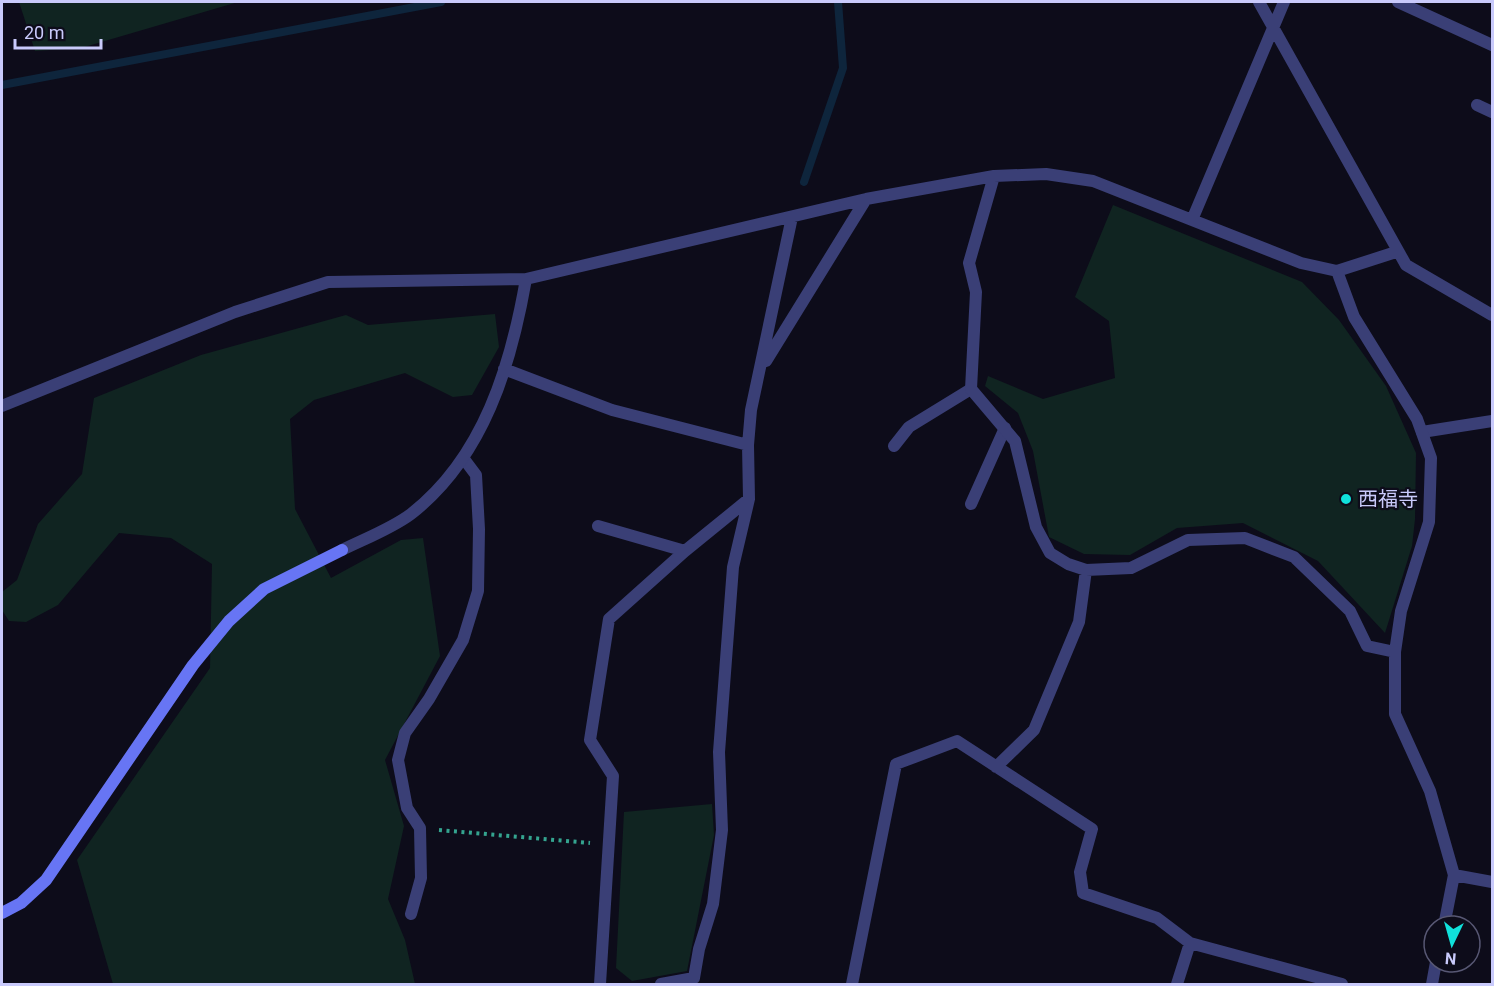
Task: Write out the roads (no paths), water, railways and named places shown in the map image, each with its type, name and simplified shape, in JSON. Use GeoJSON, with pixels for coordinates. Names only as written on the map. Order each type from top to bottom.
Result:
{"type":"FeatureCollection","features":[{"type":"Feature","properties":{"kind":"street"},"geometry":{"type":"LineString","coordinates":[[1259,2],[1396,252],[1406,265],[1492,315]]}},
{"type":"Feature","properties":{"kind":"street"},"geometry":{"type":"LineString","coordinates":[[1192,220],[1284,2]]}},
{"type":"Feature","properties":{"kind":"street"},"geometry":{"type":"LineString","coordinates":[[1398,2],[1492,45]]}},
{"type":"Feature","properties":{"kind":"street"},"geometry":{"type":"LineString","coordinates":[[1477,105],[1492,112]]}},
{"type":"Feature","properties":{"kind":"street"},"geometry":{"type":"LineString","coordinates":[[2,406],[235,312],[328,282],[526,279],[866,199],[994,176],[1046,174],[1093,181],[1301,263],[1337,271],[1396,252]]}},
{"type":"Feature","properties":{"kind":"street"},"geometry":{"type":"LineString","coordinates":[[994,176],[969,262],[976,292],[971,389],[1015,441],[1036,527],[1050,553],[1068,564],[1086,570],[1131,568],[1188,540],[1245,538],[1294,557],[1350,611],[1367,646],[1395,652]]}},
{"type":"Feature","properties":{"kind":"street"},"geometry":{"type":"LineString","coordinates":[[761,368],[866,199]]}},
{"type":"Feature","properties":{"kind":"street"},"geometry":{"type":"LineString","coordinates":[[661,984],[694,978],[699,949],[713,904],[722,830],[719,752],[733,567],[749,499],[748,445],[751,410],[792,217]]}},
{"type":"Feature","properties":{"kind":"street"},"geometry":{"type":"LineString","coordinates":[[1337,271],[1354,317],[1418,419],[1431,458],[1429,522],[1401,611],[1395,652],[1395,714],[1430,791],[1454,875],[1446,914]]}},
{"type":"Feature","properties":{"kind":"street"},"geometry":{"type":"LineString","coordinates":[[2,913],[21,903],[46,880],[193,665],[229,621],[264,589],[411,514],[464,459],[483,426],[504,369],[519,321],[526,279]]}},
{"type":"Feature","properties":{"kind":"street"},"geometry":{"type":"LineString","coordinates":[[504,369],[612,410],[748,445]]}},
{"type":"Feature","properties":{"kind":"street"},"geometry":{"type":"LineString","coordinates":[[894,446],[909,427],[971,389]]}},
{"type":"Feature","properties":{"kind":"street"},"geometry":{"type":"LineString","coordinates":[[1422,432],[1492,421]]}},
{"type":"Feature","properties":{"kind":"street"},"geometry":{"type":"LineString","coordinates":[[971,504],[1005,428]]}},
{"type":"Feature","properties":{"kind":"street"},"geometry":{"type":"LineString","coordinates":[[411,914],[420,878],[420,828],[407,808],[398,760],[405,733],[429,699],[463,639],[478,591],[479,529],[476,476],[464,459]]}},
{"type":"Feature","properties":{"kind":"street"},"geometry":{"type":"LineString","coordinates":[[601,984],[613,776],[590,740],[609,619],[685,551],[749,499]]}},
{"type":"Feature","properties":{"kind":"street"},"geometry":{"type":"LineString","coordinates":[[597,526],[685,551]]}},
{"type":"Feature","properties":{"kind":"street"},"geometry":{"type":"LineString","coordinates":[[996,767],[1034,730],[1079,622],[1086,570]]}},
{"type":"Feature","properties":{"kind":"street"},"geometry":{"type":"LineString","coordinates":[[852,984],[896,764],[957,741],[1092,829],[1080,872],[1083,893],[1157,918],[1190,943],[1342,984]]}},
{"type":"Feature","properties":{"kind":"street"},"geometry":{"type":"LineString","coordinates":[[1454,875],[1492,882]]}},
{"type":"Feature","properties":{"kind":"street"},"geometry":{"type":"LineString","coordinates":[[1177,984],[1190,943]]}},
{"type":"Feature","properties":{"kind":"waterway"},"geometry":{"type":"LineString","coordinates":[[2,85],[441,2]]}},
{"type":"Feature","properties":{"kind":"waterway"},"geometry":{"type":"LineString","coordinates":[[804,182],[843,68],[838,2]]}},
{"type":"Feature","properties":{"kind":"place","name":"西福寺"},"geometry":{"type":"Point","coordinates":[1346,499]}}]}
